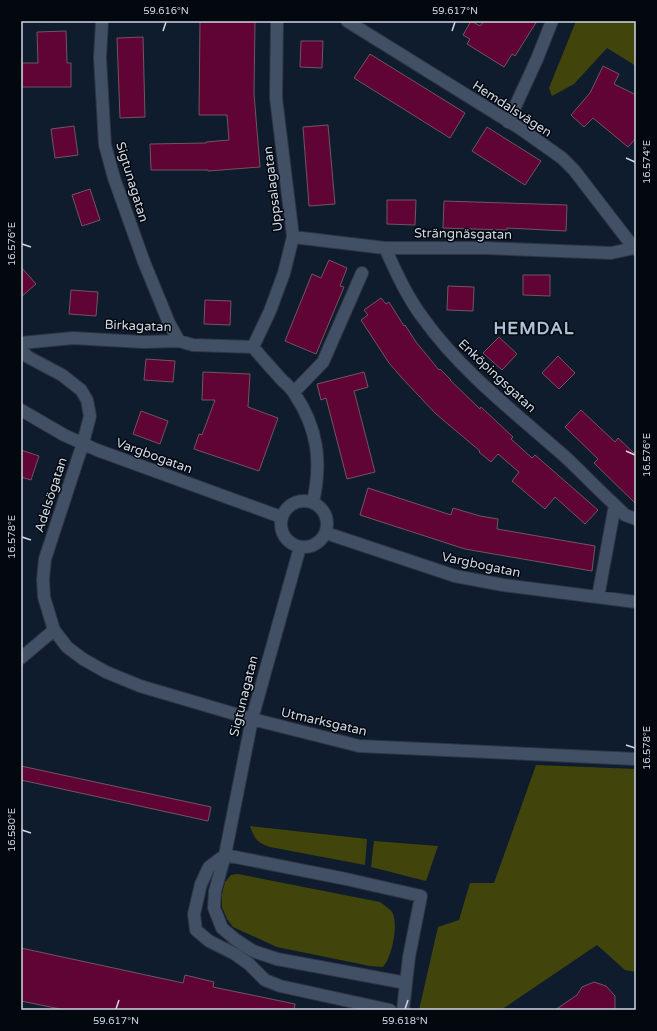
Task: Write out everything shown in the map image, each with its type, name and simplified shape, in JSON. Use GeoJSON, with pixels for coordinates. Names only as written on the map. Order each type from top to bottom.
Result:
{"type":"FeatureCollection","features":[{"type":"Feature","properties":{"kind":"street","name":"Sigtunagatan"},"geometry":{"type":"LineString","coordinates":[[102,21],[100,58],[105,145],[114,178],[141,255],[169,323],[179,342]]}},
{"type":"Feature","properties":{"kind":"street","name":"Uppsalagatan"},"geometry":{"type":"LineString","coordinates":[[253,347],[270,311],[293,237],[276,98],[277,21]]}},
{"type":"Feature","properties":{"kind":"street","name":"Hemdalsvägen"},"geometry":{"type":"LineString","coordinates":[[347,21],[508,122],[562,158],[570,166],[635,249]]}},
{"type":"Feature","properties":{"kind":"street"},"geometry":{"type":"LineString","coordinates":[[508,122],[537,59],[552,21]]}},
{"type":"Feature","properties":{"kind":"street","name":"Strängnäsgatan"},"geometry":{"type":"LineString","coordinates":[[293,237],[385,248],[486,248],[611,253],[635,249]]}},
{"type":"Feature","properties":{"kind":"street","name":"Enköpingsgatan"},"geometry":{"type":"LineString","coordinates":[[385,248],[408,296],[448,351],[481,383],[574,464],[595,487],[625,515],[636,518]]}},
{"type":"Feature","properties":{"kind":"street"},"geometry":{"type":"LineString","coordinates":[[294,392],[323,362],[362,273]]}},
{"type":"Feature","properties":{"kind":"street","name":"Birkagatan"},"geometry":{"type":"LineString","coordinates":[[21,343],[73,338],[143,342],[179,342],[193,345],[253,347]]}},
{"type":"Feature","properties":{"kind":"street"},"geometry":{"type":"LineString","coordinates":[[253,347],[294,392],[313,430],[317,450],[317,475],[313,502]]}},
{"type":"Feature","properties":{"kind":"street","name":"Adelsögatan"},"geometry":{"type":"LineString","coordinates":[[21,350],[28,356],[62,375],[81,390],[87,400],[90,416],[45,559],[43,579],[44,597],[54,630]]}},
{"type":"Feature","properties":{"kind":"street","name":"Vargbogatan"},"geometry":{"type":"LineString","coordinates":[[21,410],[64,435],[82,443],[282,517]]}},
{"type":"Feature","properties":{"kind":"street"},"geometry":{"type":"LineString","coordinates":[[302,501],[313,502],[322,509],[328,526],[326,533],[313,545],[300,547],[291,544],[285,539],[281,530],[282,517],[292,504],[302,501]]}},
{"type":"Feature","properties":{"kind":"street"},"geometry":{"type":"LineString","coordinates":[[598,597],[615,505]]}},
{"type":"Feature","properties":{"kind":"street","name":"Vargbogatan"},"geometry":{"type":"LineString","coordinates":[[326,533],[455,576],[503,585],[636,602]]}},
{"type":"Feature","properties":{"kind":"street","name":"Sigtunagatan"},"geometry":{"type":"LineString","coordinates":[[300,547],[252,719],[225,855],[215,891],[214,908],[222,928],[236,940],[253,951],[277,959],[406,984]]}},
{"type":"Feature","properties":{"kind":"street"},"geometry":{"type":"LineString","coordinates":[[21,658],[54,630]]}},
{"type":"Feature","properties":{"kind":"street","name":"Utmarksgatan"},"geometry":{"type":"LineString","coordinates":[[54,630],[67,647],[82,659],[106,672],[140,686],[252,719],[359,746],[636,758]]}},
{"type":"Feature","properties":{"kind":"street"},"geometry":{"type":"LineString","coordinates":[[390,1010],[280,986],[266,980],[249,964],[235,954],[208,941],[196,930],[194,914],[201,884],[209,867],[225,855],[346,879],[421,896],[409,957],[403,1010]]}},
{"type":"Feature","properties":{"kind":"green space"},"geometry":{"type":"Polygon","coordinates":[[[576,21],[636,21],[636,66],[607,48],[574,84],[552,96],[549,88],[576,21]]]}},
{"type":"Feature","properties":{"kind":"green space"},"geometry":{"type":"Polygon","coordinates":[[[536,765],[636,769],[636,972],[625,970],[597,945],[501,1010],[419,1010],[438,927],[459,920],[470,883],[494,883],[536,765]]]}},
{"type":"Feature","properties":{"kind":"green space"},"geometry":{"type":"Polygon","coordinates":[[[250,826],[367,839],[365,865],[270,847],[257,840],[250,826]]]}},
{"type":"Feature","properties":{"kind":"green space"},"geometry":{"type":"Polygon","coordinates":[[[374,841],[438,846],[426,881],[371,867],[374,841]]]}},
{"type":"Feature","properties":{"kind":"green space"},"geometry":{"type":"Polygon","coordinates":[[[238,874],[380,902],[392,912],[395,924],[392,948],[383,967],[370,966],[277,947],[233,927],[227,919],[222,907],[222,894],[225,882],[231,875],[238,874]]]}},
{"type":"Feature","properties":{"kind":"building"},"geometry":{"type":"Polygon","coordinates":[[[200,21],[255,21],[254,94],[260,167],[208,171],[151,170],[150,144],[206,143],[229,140],[227,115],[199,115],[200,21]]]}},
{"type":"Feature","properties":{"kind":"building"},"geometry":{"type":"Polygon","coordinates":[[[471,21],[480,26],[484,21],[537,21],[515,56],[512,54],[504,67],[467,44],[470,39],[463,35],[471,21]]]}},
{"type":"Feature","properties":{"kind":"building"},"geometry":{"type":"Polygon","coordinates":[[[66,31],[67,63],[71,63],[71,87],[22,87],[22,63],[38,63],[37,32],[66,31]]]}},
{"type":"Feature","properties":{"kind":"building"},"geometry":{"type":"Polygon","coordinates":[[[143,37],[145,117],[120,118],[117,38],[143,37]]]}},
{"type":"Feature","properties":{"kind":"building"},"geometry":{"type":"Polygon","coordinates":[[[301,41],[323,41],[322,68],[300,67],[301,41]]]}},
{"type":"Feature","properties":{"kind":"building"},"geometry":{"type":"Polygon","coordinates":[[[370,54],[465,113],[450,138],[354,78],[370,54]]]}},
{"type":"Feature","properties":{"kind":"building"},"geometry":{"type":"Polygon","coordinates":[[[603,66],[619,74],[614,84],[636,95],[636,138],[628,147],[593,118],[584,127],[571,115],[590,93],[603,66]]]}},
{"type":"Feature","properties":{"kind":"building"},"geometry":{"type":"Polygon","coordinates":[[[328,125],[335,204],[309,206],[303,127],[328,125]]]}},
{"type":"Feature","properties":{"kind":"building"},"geometry":{"type":"Polygon","coordinates":[[[74,126],[78,155],[55,158],[51,129],[74,126]]]}},
{"type":"Feature","properties":{"kind":"building"},"geometry":{"type":"Polygon","coordinates":[[[487,127],[541,161],[525,185],[472,151],[487,127]]]}},
{"type":"Feature","properties":{"kind":"building"},"geometry":{"type":"Polygon","coordinates":[[[90,189],[100,220],[82,226],[72,195],[90,189]]]}},
{"type":"Feature","properties":{"kind":"building"},"geometry":{"type":"Polygon","coordinates":[[[387,200],[416,200],[415,225],[387,224],[387,200]]]}},
{"type":"Feature","properties":{"kind":"building"},"geometry":{"type":"Polygon","coordinates":[[[444,201],[567,205],[566,231],[507,228],[507,230],[443,228],[444,201]]]}},
{"type":"Feature","properties":{"kind":"building"},"geometry":{"type":"Polygon","coordinates":[[[329,260],[347,268],[340,286],[344,287],[316,354],[285,341],[312,274],[321,278],[329,260]]]}},
{"type":"Feature","properties":{"kind":"building"},"geometry":{"type":"Polygon","coordinates":[[[21,267],[36,284],[21,297],[21,267]]]}},
{"type":"Feature","properties":{"kind":"building"},"geometry":{"type":"Polygon","coordinates":[[[523,275],[550,275],[550,296],[523,295],[523,275]]]}},
{"type":"Feature","properties":{"kind":"building"},"geometry":{"type":"Polygon","coordinates":[[[448,286],[474,287],[473,311],[447,310],[448,286]]]}},
{"type":"Feature","properties":{"kind":"building"},"geometry":{"type":"Polygon","coordinates":[[[71,290],[98,292],[96,316],[69,314],[71,290]]]}},
{"type":"Feature","properties":{"kind":"building"},"geometry":{"type":"Polygon","coordinates":[[[381,298],[386,304],[389,302],[404,326],[405,325],[416,342],[439,370],[440,369],[480,409],[481,407],[513,437],[511,439],[532,458],[535,455],[598,510],[585,524],[555,497],[545,509],[512,481],[519,472],[498,454],[491,462],[436,414],[402,378],[389,363],[361,320],[368,315],[364,310],[381,298]]]}},
{"type":"Feature","properties":{"kind":"building"},"geometry":{"type":"Polygon","coordinates":[[[205,300],[231,301],[230,325],[204,324],[205,300]]]}},
{"type":"Feature","properties":{"kind":"building"},"geometry":{"type":"Polygon","coordinates":[[[499,337],[517,354],[502,370],[483,353],[499,337]]]}},
{"type":"Feature","properties":{"kind":"building"},"geometry":{"type":"Polygon","coordinates":[[[558,356],[575,373],[559,389],[542,373],[558,356]]]}},
{"type":"Feature","properties":{"kind":"building"},"geometry":{"type":"Polygon","coordinates":[[[146,359],[175,361],[173,382],[144,380],[146,359]]]}},
{"type":"Feature","properties":{"kind":"building"},"geometry":{"type":"Polygon","coordinates":[[[203,372],[250,374],[248,407],[278,418],[259,471],[194,449],[199,434],[202,435],[215,400],[202,400],[203,372]]]}},
{"type":"Feature","properties":{"kind":"building"},"geometry":{"type":"Polygon","coordinates":[[[364,372],[368,387],[354,391],[375,472],[347,479],[326,398],[321,400],[317,384],[364,372]]]}},
{"type":"Feature","properties":{"kind":"building"},"geometry":{"type":"Polygon","coordinates":[[[581,410],[615,442],[618,438],[636,455],[636,504],[594,463],[598,459],[565,427],[581,410]]]}},
{"type":"Feature","properties":{"kind":"building"},"geometry":{"type":"Polygon","coordinates":[[[141,411],[168,421],[160,444],[133,434],[141,411]]]}},
{"type":"Feature","properties":{"kind":"building"},"geometry":{"type":"Polygon","coordinates":[[[21,450],[39,456],[31,480],[21,477],[21,450]]]}},
{"type":"Feature","properties":{"kind":"building"},"geometry":{"type":"Polygon","coordinates":[[[368,488],[451,515],[453,508],[480,516],[498,519],[497,529],[595,546],[592,571],[465,549],[360,515],[368,488]]]}},
{"type":"Feature","properties":{"kind":"building"},"geometry":{"type":"Polygon","coordinates":[[[21,766],[211,807],[208,821],[21,780],[21,766]]]}},
{"type":"Feature","properties":{"kind":"building"},"geometry":{"type":"Polygon","coordinates":[[[21,948],[183,983],[185,975],[214,982],[213,987],[295,1004],[294,1010],[65,1010],[21,1001],[21,948]]]}},
{"type":"Feature","properties":{"kind":"building"},"geometry":{"type":"Polygon","coordinates":[[[594,982],[606,986],[615,996],[615,1010],[555,1010],[577,995],[582,987],[594,982]]]}},
{"type":"Feature","properties":{"kind":"district","name":"HEMDAL"},"geometry":{"type":"Point","coordinates":[534,328]}}]}
